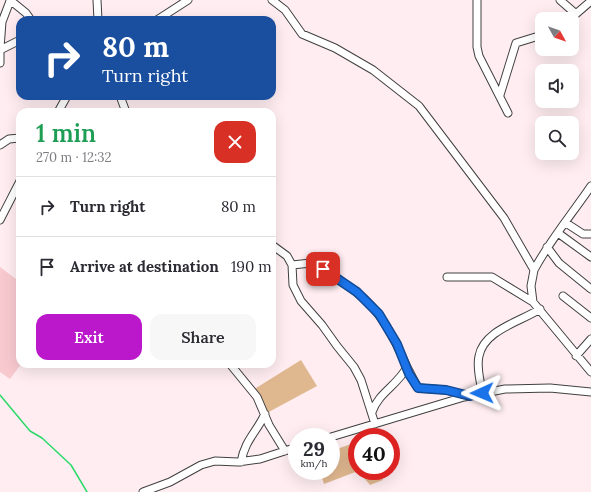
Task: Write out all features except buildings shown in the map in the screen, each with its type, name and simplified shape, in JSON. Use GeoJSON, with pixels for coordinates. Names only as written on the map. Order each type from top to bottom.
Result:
{"type":"FeatureCollection","features":[{"type":"Feature","properties":{"kind":"street"},"geometry":{"type":"LineString","coordinates":[[97,0],[98,16]]}},
{"type":"Feature","properties":{"kind":"street"},"geometry":{"type":"LineString","coordinates":[[163,16],[188,0]]}},
{"type":"Feature","properties":{"kind":"street"},"geometry":{"type":"LineString","coordinates":[[272,0],[285,10],[302,34],[336,48],[373,70],[420,106],[504,218],[534,270]]}},
{"type":"Feature","properties":{"kind":"street"},"geometry":{"type":"LineString","coordinates":[[477,0],[477,47],[479,56],[508,113]]}},
{"type":"Feature","properties":{"kind":"street"},"geometry":{"type":"LineString","coordinates":[[560,0],[569,12]]}},
{"type":"Feature","properties":{"kind":"street"},"geometry":{"type":"LineString","coordinates":[[0,63],[2,22],[10,1],[28,16]]}},
{"type":"Feature","properties":{"kind":"street"},"geometry":{"type":"LineString","coordinates":[[579,12],[591,1]]}},
{"type":"Feature","properties":{"kind":"street"},"geometry":{"type":"LineString","coordinates":[[500,95],[516,44],[535,37]]}},
{"type":"Feature","properties":{"kind":"street"},"geometry":{"type":"LineString","coordinates":[[0,50],[16,42]]}},
{"type":"Feature","properties":{"kind":"street"},"geometry":{"type":"LineString","coordinates":[[0,144],[9,139],[16,138]]}},
{"type":"Feature","properties":{"kind":"street"},"geometry":{"type":"LineString","coordinates":[[533,302],[531,286],[534,270],[546,247],[566,223],[591,186]]}},
{"type":"Feature","properties":{"kind":"street"},"geometry":{"type":"LineString","coordinates":[[0,220],[16,189]]}},
{"type":"Feature","properties":{"kind":"street"},"geometry":{"type":"LineString","coordinates":[[566,223],[583,234],[591,234]]}},
{"type":"Feature","properties":{"kind":"street"},"geometry":{"type":"LineString","coordinates":[[558,232],[591,257]]}},
{"type":"Feature","properties":{"kind":"street"},"geometry":{"type":"LineString","coordinates":[[546,247],[559,262],[591,289]]}},
{"type":"Feature","properties":{"kind":"street"},"geometry":{"type":"LineString","coordinates":[[276,248],[287,256],[292,265],[292,281],[294,290],[301,301],[322,325],[354,367],[361,380],[375,424]]}},
{"type":"Feature","properties":{"kind":"street"},"geometry":{"type":"LineString","coordinates":[[292,265],[311,262],[316,264],[367,301],[379,314],[397,344],[418,388],[446,390],[470,396]]}},
{"type":"Feature","properties":{"kind":"street"},"geometry":{"type":"LineString","coordinates":[[447,277],[492,277],[533,302],[576,356],[591,372]]}},
{"type":"Feature","properties":{"kind":"street"},"geometry":{"type":"LineString","coordinates":[[563,296],[591,318]]}},
{"type":"Feature","properties":{"kind":"street"},"geometry":{"type":"LineString","coordinates":[[482,393],[478,363],[480,350],[494,334],[540,310]]}},
{"type":"Feature","properties":{"kind":"street"},"geometry":{"type":"LineString","coordinates":[[576,356],[591,339]]}},
{"type":"Feature","properties":{"kind":"street"},"geometry":{"type":"LineString","coordinates":[[372,412],[377,400],[399,379],[407,367]]}},
{"type":"Feature","properties":{"kind":"street"},"geometry":{"type":"LineString","coordinates":[[233,368],[257,397],[269,425],[285,451]]}},
{"type":"Feature","properties":{"kind":"street"},"geometry":{"type":"LineString","coordinates":[[340,434],[470,396],[505,388],[550,388],[591,392]]}},
{"type":"Feature","properties":{"kind":"street"},"geometry":{"type":"LineString","coordinates":[[241,462],[245,445],[257,430],[265,414]]}},
{"type":"Feature","properties":{"kind":"street"},"geometry":{"type":"LineString","coordinates":[[143,492],[170,482],[201,465],[214,461],[241,462],[288,450]]}},
{"type":"Feature","properties":{"kind":"shaded area"},"geometry":{"type":"Polygon","coordinates":[[[0,267],[16,279],[16,368],[18,368],[10,379],[0,372],[0,267]]]}},
{"type":"Feature","properties":{"kind":"shaded area"},"geometry":{"type":"Polygon","coordinates":[[[301,360],[317,386],[265,414],[251,391],[301,360]]]}},
{"type":"Feature","properties":{"kind":"shaded area"},"geometry":{"type":"Polygon","coordinates":[[[348,445],[348,475],[340,478],[340,448],[348,445]]]}},
{"type":"Feature","properties":{"kind":"shaded area"},"geometry":{"type":"Polygon","coordinates":[[[323,480],[334,480],[324,484],[323,480]]]}},
{"type":"Feature","properties":{"kind":"shaded area"},"geometry":{"type":"Polygon","coordinates":[[[366,480],[383,480],[370,485],[366,480]]]}},
{"type":"Feature","properties":{"kind":"waterway"},"geometry":{"type":"LineString","coordinates":[[0,395],[30,431],[42,438],[71,465],[87,492]]}},
{"type":"Feature","properties":{"kind":"route"},"geometry":{"type":"LineString","coordinates":[[323,269],[357,292],[379,314],[384,325],[397,344],[415,386],[420,389],[446,390],[470,396],[482,393]]}}]}
